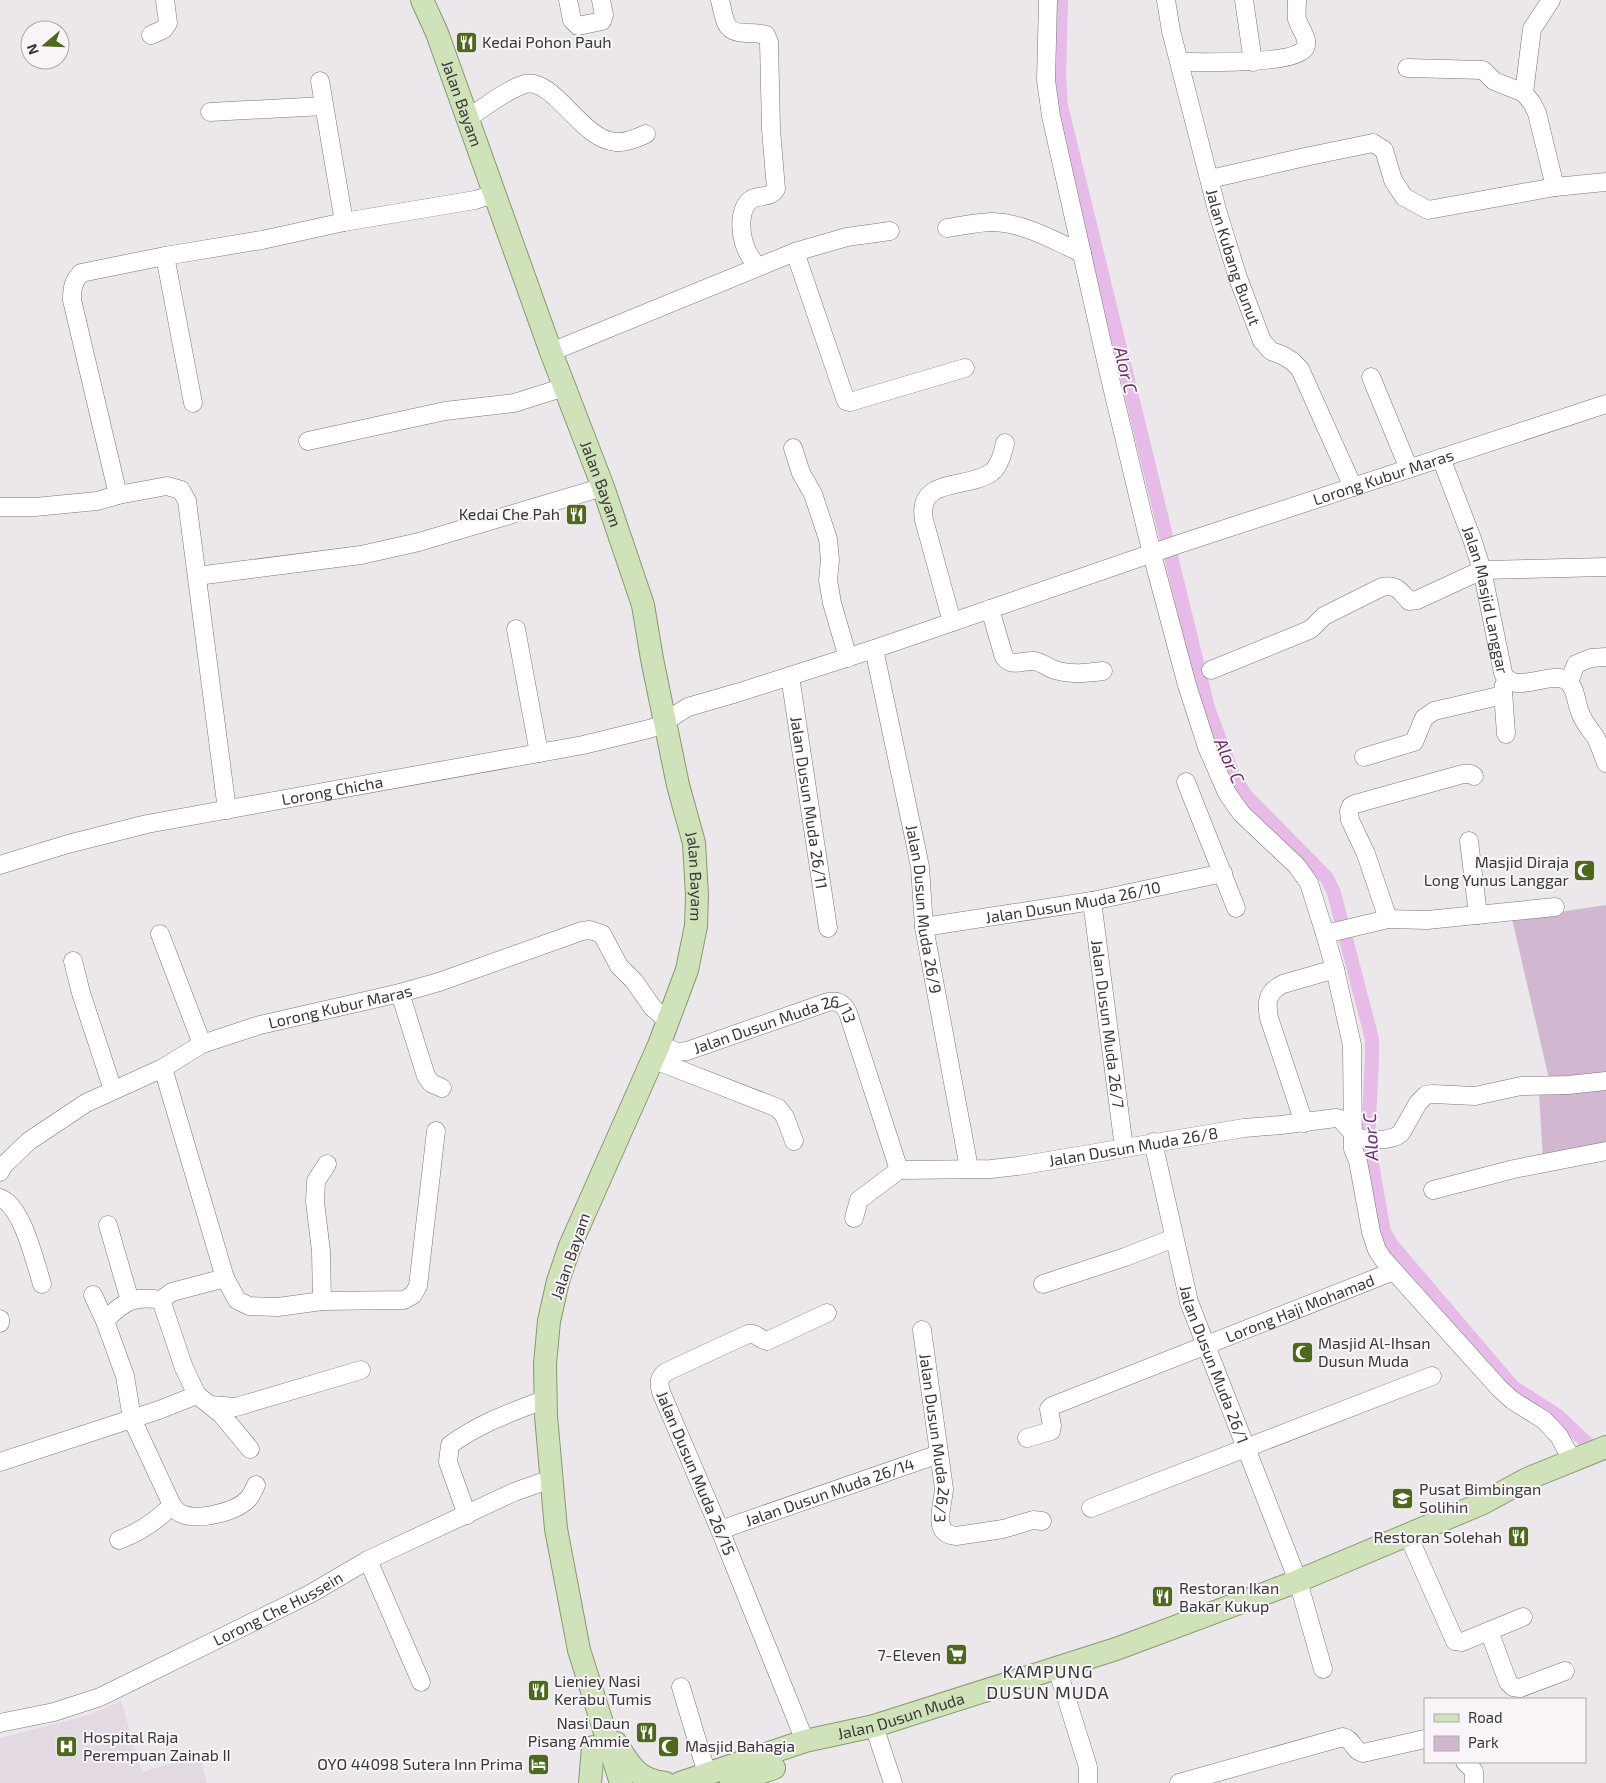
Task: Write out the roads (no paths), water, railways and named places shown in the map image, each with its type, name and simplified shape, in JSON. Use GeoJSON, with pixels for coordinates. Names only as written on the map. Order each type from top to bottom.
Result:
{"type":"FeatureCollection","features":[{"type":"Feature","properties":{"kind":"main road","name":"Jalan Bayam"},"geometry":{"type":"LineString","coordinates":[[422,0],[437,33],[551,352],[603,487],[643,605],[663,651],[672,717],[678,784],[694,843],[697,895],[696,926],[687,970],[656,1052],[570,1246],[558,1281],[549,1321],[545,1364],[551,1478],[556,1529],[579,1650],[621,1783]]}},
{"type":"Feature","properties":{"kind":"main road","name":"Jalan Bayam"},"geometry":{"type":"LineString","coordinates":[[430,0],[437,33]]}},
{"type":"Feature","properties":{"kind":"main road","name":"Jalan Dusun Muda"},"geometry":{"type":"LineString","coordinates":[[666,1783],[694,1778],[805,1741],[874,1726],[1133,1642],[1298,1580],[1408,1535],[1483,1503],[1527,1479],[1606,1447]]}},
{"type":"Feature","properties":{"kind":"main road","name":"Jalan Dusun Muda"},"geometry":{"type":"LineString","coordinates":[[1483,1503],[1531,1490],[1606,1461]]}},
{"type":"Feature","properties":{"kind":"main road"},"geometry":{"type":"LineString","coordinates":[[556,1529],[559,1612],[566,1656],[576,1696],[606,1783]]}},
{"type":"Feature","properties":{"kind":"main road"},"geometry":{"type":"LineString","coordinates":[[600,1717],[630,1765],[640,1776],[652,1782],[666,1783]]}},
{"type":"Feature","properties":{"kind":"main road"},"geometry":{"type":"LineString","coordinates":[[730,1783],[803,1758],[874,1726]]}},
{"type":"Feature","properties":{"kind":"main road"},"geometry":{"type":"LineString","coordinates":[[590,1783],[593,1747]]}},
{"type":"Feature","properties":{"kind":"street"},"geometry":{"type":"LineString","coordinates":[[151,35],[164,29],[168,23],[165,0]]}},
{"type":"Feature","properties":{"kind":"street"},"geometry":{"type":"LineString","coordinates":[[568,0],[572,20],[578,26],[602,21],[604,15],[602,0]]}},
{"type":"Feature","properties":{"kind":"street"},"geometry":{"type":"LineString","coordinates":[[720,0],[730,31],[735,33],[760,33],[766,35],[769,42],[771,129],[776,189],[771,194],[752,200],[745,207],[742,217],[744,243],[757,267]]}},
{"type":"Feature","properties":{"kind":"street"},"geometry":{"type":"LineString","coordinates":[[1048,0],[1046,80],[1051,116],[1082,253],[1157,552],[1190,694],[1207,747],[1227,793],[1242,813],[1297,866],[1309,883],[1329,933],[1352,1045],[1356,1136],[1353,1149],[1358,1161],[1374,1241],[1383,1258],[1394,1271],[1499,1388],[1512,1400],[1544,1420],[1558,1436],[1572,1460]]}},
{"type":"Feature","properties":{"kind":"street","name":"Jalan Kubang Bunut"},"geometry":{"type":"LineString","coordinates":[[1166,0],[1171,31],[1217,210],[1238,278],[1262,341],[1271,352],[1282,355],[1300,369],[1354,487]]}},
{"type":"Feature","properties":{"kind":"street"},"geometry":{"type":"LineString","coordinates":[[1244,0],[1253,62]]}},
{"type":"Feature","properties":{"kind":"street"},"geometry":{"type":"LineString","coordinates":[[1180,62],[1253,62],[1283,58],[1303,50],[1306,47],[1306,41],[1297,19],[1297,0]]}},
{"type":"Feature","properties":{"kind":"street"},"geometry":{"type":"LineString","coordinates":[[1524,94],[1532,29],[1551,0]]}},
{"type":"Feature","properties":{"kind":"street"},"geometry":{"type":"LineString","coordinates":[[1406,68],[1483,70],[1494,81],[1524,94],[1532,102],[1537,113],[1555,187]]}},
{"type":"Feature","properties":{"kind":"street"},"geometry":{"type":"LineString","coordinates":[[320,81],[344,222]]}},
{"type":"Feature","properties":{"kind":"street"},"geometry":{"type":"LineString","coordinates":[[468,118],[513,89],[524,84],[535,84],[546,89],[588,129],[602,139],[617,143],[632,140],[646,134]]}},
{"type":"Feature","properties":{"kind":"street"},"geometry":{"type":"LineString","coordinates":[[210,112],[324,106]]}},
{"type":"Feature","properties":{"kind":"street"},"geometry":{"type":"LineString","coordinates":[[1210,179],[1305,156],[1373,143],[1384,150],[1393,180],[1404,197],[1428,210],[1555,187],[1606,182]]}},
{"type":"Feature","properties":{"kind":"street"},"geometry":{"type":"LineString","coordinates":[[118,494],[72,300],[74,280],[81,273],[165,256],[262,240],[344,222],[475,200],[494,194]]}},
{"type":"Feature","properties":{"kind":"street"},"geometry":{"type":"LineString","coordinates":[[947,228],[992,222],[1006,223],[1021,226],[1082,253]]}},
{"type":"Feature","properties":{"kind":"street"},"geometry":{"type":"LineString","coordinates":[[551,352],[795,252],[847,237],[890,232]]}},
{"type":"Feature","properties":{"kind":"street"},"geometry":{"type":"LineString","coordinates":[[795,252],[846,401],[850,402],[965,368]]}},
{"type":"Feature","properties":{"kind":"street"},"geometry":{"type":"LineString","coordinates":[[165,256],[193,403]]}},
{"type":"Feature","properties":{"kind":"street"},"geometry":{"type":"LineString","coordinates":[[1371,377],[1409,469]]}},
{"type":"Feature","properties":{"kind":"street"},"geometry":{"type":"LineString","coordinates":[[308,441],[444,411],[514,403],[565,387]]}},
{"type":"Feature","properties":{"kind":"street","name":"Lorong Kubur Maras"},"geometry":{"type":"LineString","coordinates":[[952,622],[1179,544],[1606,404]]}},
{"type":"Feature","properties":{"kind":"street"},"geometry":{"type":"LineString","coordinates":[[952,622],[924,520],[922,510],[924,501],[930,493],[936,490],[984,476],[993,471],[1005,444]]}},
{"type":"Feature","properties":{"kind":"street"},"geometry":{"type":"LineString","coordinates":[[793,448],[801,473],[813,494],[828,539],[830,560],[828,580],[832,603],[848,658]]}},
{"type":"Feature","properties":{"kind":"street","name":"Jalan Masjid Langgar"},"geometry":{"type":"LineString","coordinates":[[1441,458],[1482,570],[1503,673],[1504,687],[1513,683],[1556,678],[1569,682]]}},
{"type":"Feature","properties":{"kind":"street"},"geometry":{"type":"LineString","coordinates":[[0,507],[97,501],[118,494],[167,486],[181,490],[188,501],[227,810]]}},
{"type":"Feature","properties":{"kind":"street"},"geometry":{"type":"LineString","coordinates":[[197,576],[361,555],[419,542],[603,487]]}},
{"type":"Feature","properties":{"kind":"street"},"geometry":{"type":"LineString","coordinates":[[1212,670],[1302,634],[1311,629],[1324,616],[1382,587],[1391,585],[1397,588],[1409,601],[1417,600],[1482,570],[1606,567]]}},
{"type":"Feature","properties":{"kind":"street"},"geometry":{"type":"LineString","coordinates":[[990,610],[1004,657],[1007,661],[1016,663],[1036,661],[1052,669],[1079,674],[1103,671]]}},
{"type":"Feature","properties":{"kind":"street","name":"Lorong Chicha"},"geometry":{"type":"LineString","coordinates":[[0,865],[68,844],[147,824],[583,745],[649,729],[688,707],[848,658],[952,622]]}},
{"type":"Feature","properties":{"kind":"street"},"geometry":{"type":"LineString","coordinates":[[516,629],[539,753]]}},
{"type":"Feature","properties":{"kind":"street","name":"Jalan Dusun Muda 26/9"},"geometry":{"type":"LineString","coordinates":[[874,649],[920,867],[924,927],[969,1168]]}},
{"type":"Feature","properties":{"kind":"street"},"geometry":{"type":"LineString","coordinates":[[1606,657],[1591,658],[1576,664],[1569,682],[1581,715],[1596,738],[1606,763]]}},
{"type":"Feature","properties":{"kind":"street","name":"Jalan Dusun Muda 26/11"},"geometry":{"type":"LineString","coordinates":[[790,676],[828,928]]}},
{"type":"Feature","properties":{"kind":"street"},"geometry":{"type":"LineString","coordinates":[[1364,757],[1414,742],[1424,718],[1434,711],[1504,687],[1506,734]]}},
{"type":"Feature","properties":{"kind":"street"},"geometry":{"type":"LineString","coordinates":[[1388,919],[1366,854],[1350,820],[1349,811],[1351,806],[1463,774],[1474,776]]}},
{"type":"Feature","properties":{"kind":"street"},"geometry":{"type":"LineString","coordinates":[[1186,782],[1236,908]]}},
{"type":"Feature","properties":{"kind":"street"},"geometry":{"type":"LineString","coordinates":[[1469,841],[1478,915]]}},
{"type":"Feature","properties":{"kind":"street","name":"Jalan Dusun Muda 26/10"},"geometry":{"type":"LineString","coordinates":[[924,927],[1092,901],[1223,873]]}},
{"type":"Feature","properties":{"kind":"street","name":"Jalan Dusun Muda 26/7"},"geometry":{"type":"LineString","coordinates":[[1092,901],[1124,1148]]}},
{"type":"Feature","properties":{"kind":"street"},"geometry":{"type":"LineString","coordinates":[[1329,933],[1388,919],[1427,920],[1556,907]]}},
{"type":"Feature","properties":{"kind":"street","name":"Lorong Kubur Maras"},"geometry":{"type":"LineString","coordinates":[[0,1172],[3,1166],[29,1141],[86,1103],[163,1068],[202,1044],[260,1025],[400,993],[439,982],[582,931],[599,932],[605,938],[619,966],[668,1022]]}},
{"type":"Feature","properties":{"kind":"street"},"geometry":{"type":"LineString","coordinates":[[160,934],[202,1044]]}},
{"type":"Feature","properties":{"kind":"street"},"geometry":{"type":"LineString","coordinates":[[73,961],[81,994],[113,1090]]}},
{"type":"Feature","properties":{"kind":"street"},"geometry":{"type":"LineString","coordinates":[[1304,1123],[1269,1018],[1267,1007],[1269,996],[1275,988],[1283,984],[1336,969]]}},
{"type":"Feature","properties":{"kind":"street"},"geometry":{"type":"LineString","coordinates":[[400,993],[426,1076],[432,1083],[442,1088]]}},
{"type":"Feature","properties":{"kind":"street","name":"Jalan Dusun Muda 26/13"},"geometry":{"type":"LineString","coordinates":[[656,1052],[687,1051],[828,1002],[840,1002],[848,1012],[899,1170]]}},
{"type":"Feature","properties":{"kind":"street"},"geometry":{"type":"LineString","coordinates":[[656,1052],[778,1108],[786,1117],[794,1141]]}},
{"type":"Feature","properties":{"kind":"street"},"geometry":{"type":"LineString","coordinates":[[163,1068],[225,1278],[236,1300],[249,1306],[278,1307],[322,1301],[392,1301],[404,1300],[413,1295],[418,1286],[436,1131]]}},
{"type":"Feature","properties":{"kind":"street"},"geometry":{"type":"LineString","coordinates":[[1356,1136],[1382,1138],[1399,1136],[1421,1098],[1432,1094],[1475,1096],[1521,1086],[1568,1085],[1606,1081]]}},
{"type":"Feature","properties":{"kind":"street","name":"Jalan Dusun Muda 26/8"},"geometry":{"type":"LineString","coordinates":[[899,1170],[1018,1166],[1244,1128],[1339,1118],[1356,1136]]}},
{"type":"Feature","properties":{"kind":"street","name":"Jalan Dusun Muda 26/1"},"geometry":{"type":"LineString","coordinates":[[1154,1142],[1186,1294],[1298,1580],[1323,1669]]}},
{"type":"Feature","properties":{"kind":"street"},"geometry":{"type":"LineString","coordinates":[[1433,1190],[1514,1169],[1606,1150]]}},
{"type":"Feature","properties":{"kind":"street"},"geometry":{"type":"LineString","coordinates":[[322,1301],[321,1251],[314,1202],[316,1181],[327,1164]]}},
{"type":"Feature","properties":{"kind":"street"},"geometry":{"type":"LineString","coordinates":[[854,1218],[859,1200],[899,1170]]}},
{"type":"Feature","properties":{"kind":"street"},"geometry":{"type":"LineString","coordinates":[[0,1198],[13,1206],[18,1216],[26,1234],[42,1284]]}},
{"type":"Feature","properties":{"kind":"street"},"geometry":{"type":"LineString","coordinates":[[108,1225],[130,1301]]}},
{"type":"Feature","properties":{"kind":"street"},"geometry":{"type":"LineString","coordinates":[[1043,1284],[1125,1257],[1174,1238]]}},
{"type":"Feature","properties":{"kind":"street","name":"Lorong Haji Mohamad"},"geometry":{"type":"LineString","coordinates":[[1028,1438],[1051,1431],[1049,1409],[1052,1406],[1394,1271]]}},
{"type":"Feature","properties":{"kind":"street"},"geometry":{"type":"LineString","coordinates":[[105,1321],[115,1310],[130,1301],[146,1297],[161,1300],[172,1292],[225,1278]]}},
{"type":"Feature","properties":{"kind":"street"},"geometry":{"type":"LineString","coordinates":[[93,1295],[105,1321],[125,1376],[132,1418],[172,1505],[180,1513],[195,1517],[224,1512],[238,1507],[249,1498],[256,1485]]}},
{"type":"Feature","properties":{"kind":"street"},"geometry":{"type":"LineString","coordinates":[[161,1300],[184,1368],[203,1400],[221,1414],[250,1449]]}},
{"type":"Feature","properties":{"kind":"street","name":"Jalan Dusun Muda 26/15"},"geometry":{"type":"LineString","coordinates":[[805,1741],[720,1530],[661,1392],[659,1380],[662,1375],[748,1334],[754,1334],[767,1341],[827,1313]]}},
{"type":"Feature","properties":{"kind":"street","name":"Jalan Dusun Muda 26/3"},"geometry":{"type":"LineString","coordinates":[[922,1330],[944,1489],[939,1516],[944,1531],[949,1536],[956,1536],[1003,1529],[1033,1520],[1042,1521]]}},
{"type":"Feature","properties":{"kind":"street"},"geometry":{"type":"LineString","coordinates":[[0,1462],[132,1418],[203,1400],[236,1407],[361,1370]]}},
{"type":"Feature","properties":{"kind":"street"},"geometry":{"type":"LineString","coordinates":[[1091,1508],[1432,1376]]}},
{"type":"Feature","properties":{"kind":"street"},"geometry":{"type":"LineString","coordinates":[[467,1515],[448,1462],[450,1445],[468,1431],[482,1424],[546,1399]]}},
{"type":"Feature","properties":{"kind":"street","name":"Jalan Dusun Muda 26/14"},"geometry":{"type":"LineString","coordinates":[[720,1530],[939,1454]]}},
{"type":"Feature","properties":{"kind":"street","name":"Lorong Che Hussein"},"geometry":{"type":"LineString","coordinates":[[0,1723],[54,1712],[100,1697],[310,1594],[368,1560],[514,1492],[551,1478]]}},
{"type":"Feature","properties":{"kind":"street"},"geometry":{"type":"LineString","coordinates":[[119,1540],[148,1526],[172,1505]]}},
{"type":"Feature","properties":{"kind":"street"},"geometry":{"type":"LineString","coordinates":[[1408,1535],[1455,1641],[1462,1642],[1523,1617]]}},
{"type":"Feature","properties":{"kind":"street"},"geometry":{"type":"LineString","coordinates":[[368,1560],[421,1682]]}},
{"type":"Feature","properties":{"kind":"street"},"geometry":{"type":"LineString","coordinates":[[1489,1632],[1508,1682],[1513,1687],[1520,1688],[1566,1671]]}},
{"type":"Feature","properties":{"kind":"street"},"geometry":{"type":"LineString","coordinates":[[1057,1668],[1088,1767],[1088,1783]]}},
{"type":"Feature","properties":{"kind":"street"},"geometry":{"type":"LineString","coordinates":[[681,1687],[694,1778]]}},
{"type":"Feature","properties":{"kind":"street"},"geometry":{"type":"LineString","coordinates":[[874,1726],[893,1783]]}},
{"type":"Feature","properties":{"kind":"street"},"geometry":{"type":"LineString","coordinates":[[1179,1783],[1343,1737],[1349,1740],[1357,1751],[1363,1753],[1424,1739]]}},
{"type":"Feature","properties":{"kind":"street"},"geometry":{"type":"LineString","coordinates":[[1466,1763],[1474,1771],[1474,1783]]}},
{"type":"Feature","properties":{"kind":"waterway","name":"Alor C"},"geometry":{"type":"LineString","coordinates":[[1061,0],[1059,78],[1061,106],[1208,708],[1233,775],[1246,796],[1327,878],[1334,893],[1372,1039],[1368,1142],[1384,1232],[1391,1244],[1513,1387],[1558,1416],[1588,1444]]}},
{"type":"Feature","properties":{"kind":"place","name":"Kedai Pohon Pauh"},"geometry":{"type":"Point","coordinates":[466,42]}},
{"type":"Feature","properties":{"kind":"place","name":"Kedai Che Pah"},"geometry":{"type":"Point","coordinates":[576,514]}},
{"type":"Feature","properties":{"kind":"place","name":"Masjid Diraja Long Yunus Langgar"},"geometry":{"type":"Point","coordinates":[1585,871]}},
{"type":"Feature","properties":{"kind":"place","name":"Masjid Al-Ihsan Dusun Muda"},"geometry":{"type":"Point","coordinates":[1302,1352]}},
{"type":"Feature","properties":{"kind":"place","name":"Pusat Bimbingan Solihin"},"geometry":{"type":"Point","coordinates":[1403,1498]}},
{"type":"Feature","properties":{"kind":"place","name":"Restoran Solehah"},"geometry":{"type":"Point","coordinates":[1518,1537]}},
{"type":"Feature","properties":{"kind":"place","name":"Restoran Ikan Bakar Kukup"},"geometry":{"type":"Point","coordinates":[1163,1597]}},
{"type":"Feature","properties":{"kind":"place","name":"7-Eleven"},"geometry":{"type":"Point","coordinates":[957,1655]}},
{"type":"Feature","properties":{"kind":"place","name":"Lieniey Nasi Kerabu Tumis"},"geometry":{"type":"Point","coordinates":[538,1690]}},
{"type":"Feature","properties":{"kind":"place","name":"Nasi Daun Pisang Ammie"},"geometry":{"type":"Point","coordinates":[646,1732]}},
{"type":"Feature","properties":{"kind":"place","name":"Hospital Raja Perempuan Zainab II"},"geometry":{"type":"Point","coordinates":[67,1746]}},
{"type":"Feature","properties":{"kind":"place","name":"Masjid Bahagia"},"geometry":{"type":"Point","coordinates":[669,1746]}},
{"type":"Feature","properties":{"kind":"place","name":"OYO 44098 Sutera Inn Prima"},"geometry":{"type":"Point","coordinates":[539,1764]}},
{"type":"Feature","properties":{"kind":"district","name":"KAMPUNG DUSUN MUDA"},"geometry":{"type":"Point","coordinates":[1048,1682]}}]}
